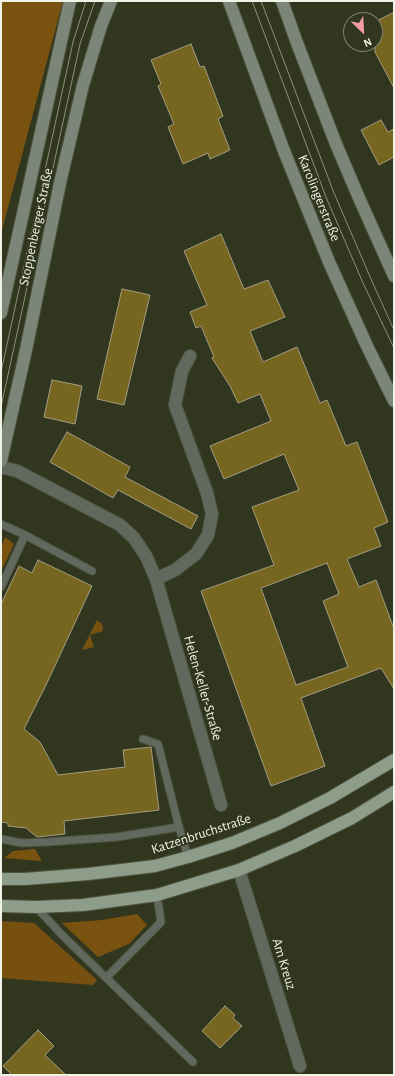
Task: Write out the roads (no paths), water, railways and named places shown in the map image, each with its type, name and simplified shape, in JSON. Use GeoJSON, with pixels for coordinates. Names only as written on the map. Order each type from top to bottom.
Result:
{"type":"FeatureCollection","features":[{"type":"Feature","properties":{"kind":"main road","name":"Stoppenberger Straße"},"geometry":{"type":"LineString","coordinates":[[1,312],[70,1]]}},
{"type":"Feature","properties":{"kind":"main road","name":"Stoppenberger Straße"},"geometry":{"type":"LineString","coordinates":[[1,461],[26,350],[60,183],[81,92],[101,26],[111,1]]}},
{"type":"Feature","properties":{"kind":"main road","name":"Karolingerstraße"},"geometry":{"type":"LineString","coordinates":[[229,1],[284,151],[329,262],[394,401]]}},
{"type":"Feature","properties":{"kind":"main road"},"geometry":{"type":"LineString","coordinates":[[282,1],[339,150],[394,276]]}},
{"type":"Feature","properties":{"kind":"main road","name":"Katzenbruchstraße"},"geometry":{"type":"LineString","coordinates":[[1,879],[25,880],[88,874],[155,866],[188,857],[232,843],[280,823],[330,798],[394,760]]}},
{"type":"Feature","properties":{"kind":"main road"},"geometry":{"type":"LineString","coordinates":[[1,906],[36,907],[83,905],[157,895],[239,870],[295,846],[352,818],[394,792]]}},
{"type":"Feature","properties":{"kind":"street"},"geometry":{"type":"LineString","coordinates":[[156,579],[175,570],[196,554],[208,535],[212,514],[207,493],[174,405],[182,371],[190,356]]}},
{"type":"Feature","properties":{"kind":"street","name":"Helen-Keller-Straße"},"geometry":{"type":"LineString","coordinates":[[1,467],[17,471],[120,525],[134,538],[146,556],[156,579],[221,805]]}},
{"type":"Feature","properties":{"kind":"street","name":"Am Kreuz"},"geometry":{"type":"LineString","coordinates":[[239,870],[300,1066]]}},
{"type":"Feature","properties":{"kind":"lane"},"geometry":{"type":"LineString","coordinates":[[1,524],[25,535],[92,571]]}},
{"type":"Feature","properties":{"kind":"lane"},"geometry":{"type":"LineString","coordinates":[[1,587],[25,535]]}},
{"type":"Feature","properties":{"kind":"lane"},"geometry":{"type":"LineString","coordinates":[[143,739],[158,744],[188,857]]}},
{"type":"Feature","properties":{"kind":"lane"},"geometry":{"type":"LineString","coordinates":[[1,839],[22,843],[47,842],[117,837],[179,827]]}},
{"type":"Feature","properties":{"kind":"lane"},"geometry":{"type":"LineString","coordinates":[[106,978],[161,922],[157,895]]}},
{"type":"Feature","properties":{"kind":"lane"},"geometry":{"type":"LineString","coordinates":[[36,907],[63,936],[193,1062]]}},
{"type":"Feature","properties":{"kind":"tram line"},"geometry":{"type":"LineString","coordinates":[[1,372],[73,42],[86,1]]}},
{"type":"Feature","properties":{"kind":"tram line"},"geometry":{"type":"LineString","coordinates":[[1,407],[80,44],[95,1]]}},
{"type":"Feature","properties":{"kind":"tram line"},"geometry":{"type":"LineString","coordinates":[[252,1],[326,197],[363,283],[394,348]]}},
{"type":"Feature","properties":{"kind":"tram line"},"geometry":{"type":"LineString","coordinates":[[261,1],[334,193],[394,330]]}}]}
